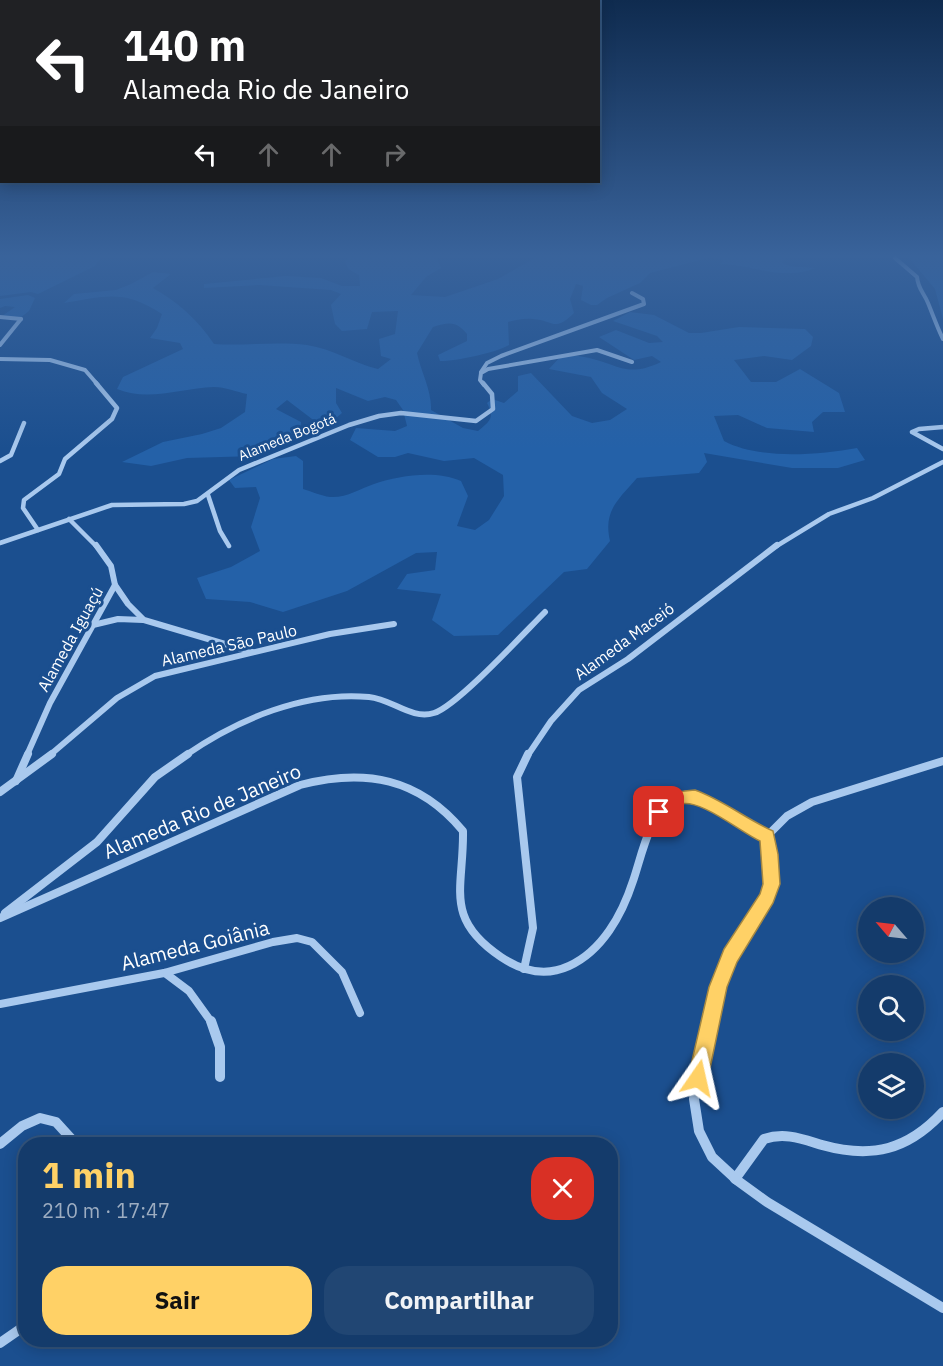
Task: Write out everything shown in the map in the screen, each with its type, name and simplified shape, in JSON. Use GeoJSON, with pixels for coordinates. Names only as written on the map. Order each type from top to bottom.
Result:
{"type":"FeatureCollection","features":[{"type":"Feature","properties":{"kind":"street"},"geometry":{"type":"LineString","coordinates":[[0,345],[20,322]]}},
{"type":"Feature","properties":{"kind":"street"},"geometry":{"type":"LineString","coordinates":[[480,373],[487,363],[501,356],[595,322]]}},
{"type":"Feature","properties":{"kind":"street"},"geometry":{"type":"LineString","coordinates":[[934,322],[943,339]]}},
{"type":"Feature","properties":{"kind":"street"},"geometry":{"type":"LineString","coordinates":[[480,373],[516,363],[585,354],[597,350],[632,362]]}},
{"type":"Feature","properties":{"kind":"street"},"geometry":{"type":"LineString","coordinates":[[0,358],[50,360],[85,370],[117,408],[112,419],[65,459],[59,474],[24,500],[23,508],[38,530]]}},
{"type":"Feature","properties":{"kind":"street"},"geometry":{"type":"LineString","coordinates":[[0,364],[13,360]]}},
{"type":"Feature","properties":{"kind":"street","name":"Alameda Bogotá"},"geometry":{"type":"LineString","coordinates":[[0,543],[112,505],[184,504],[198,501],[208,495],[224,479],[239,470],[349,425],[379,416],[401,413],[476,421],[494,408],[492,394],[480,380],[480,373]]}},
{"type":"Feature","properties":{"kind":"street"},"geometry":{"type":"LineString","coordinates":[[0,461],[11,455],[24,423]]}},
{"type":"Feature","properties":{"kind":"street"},"geometry":{"type":"LineString","coordinates":[[943,427],[919,429],[912,432],[943,449]]}},
{"type":"Feature","properties":{"kind":"street","name":"Alameda Maceió"},"geometry":{"type":"LineString","coordinates":[[524,969],[532,928],[532,902],[517,777],[531,748],[551,721],[579,690],[628,659],[771,549],[829,514],[873,498],[943,462]]}},
{"type":"Feature","properties":{"kind":"street"},"geometry":{"type":"LineString","coordinates":[[208,495],[219,531],[229,546]]}},
{"type":"Feature","properties":{"kind":"street","name":"Alameda Iguaçú"},"geometry":{"type":"LineString","coordinates":[[15,781],[50,703],[115,585],[115,577],[108,561],[69,519]]}},
{"type":"Feature","properties":{"kind":"street"},"geometry":{"type":"LineString","coordinates":[[115,585],[128,604],[144,620]]}},
{"type":"Feature","properties":{"kind":"street"},"geometry":{"type":"LineString","coordinates":[[0,918],[97,842],[155,777],[205,742],[247,722],[298,702],[313,699],[371,697],[414,713],[437,712],[446,708],[545,612]]}},
{"type":"Feature","properties":{"kind":"street"},"geometry":{"type":"LineString","coordinates":[[93,625],[118,619],[144,620],[254,653]]}},
{"type":"Feature","properties":{"kind":"street","name":"Alameda São Paulo"},"geometry":{"type":"LineString","coordinates":[[0,792],[52,753],[111,702],[142,682],[173,671],[353,630],[394,624]]}},
{"type":"Feature","properties":{"kind":"street"},"geometry":{"type":"LineString","coordinates":[[943,761],[812,802],[774,826],[767,836],[771,884],[760,911],[730,956],[718,987],[696,1090],[695,1114],[710,1155],[735,1179],[813,1232],[943,1308]]}},
{"type":"Feature","properties":{"kind":"street","name":"Alameda Rio de Janeiro"},"geometry":{"type":"LineString","coordinates":[[0,918],[300,785],[326,778],[357,775],[372,777],[421,794],[436,802],[455,820],[463,831],[460,903],[469,928],[502,957],[524,969],[542,972],[565,968],[580,961],[606,934],[629,894],[659,812],[671,801],[686,797],[705,800],[748,828],[767,836]]}},
{"type":"Feature","properties":{"kind":"street","name":"Alameda Goiânia"},"geometry":{"type":"LineString","coordinates":[[0,1004],[164,973],[289,938],[303,939],[323,951],[342,972],[360,1013]]}},
{"type":"Feature","properties":{"kind":"street"},"geometry":{"type":"LineString","coordinates":[[164,973],[175,978],[189,990],[213,1026],[223,1054],[220,1077]]}},
{"type":"Feature","properties":{"kind":"street"},"geometry":{"type":"LineString","coordinates":[[735,1179],[764,1138],[783,1133],[852,1153],[870,1152],[891,1148],[911,1140],[931,1126],[943,1112]]}},
{"type":"Feature","properties":{"kind":"street"},"geometry":{"type":"LineString","coordinates":[[0,1144],[32,1120],[44,1118],[58,1122],[70,1137]]}},
{"type":"Feature","properties":{"kind":"street"},"geometry":{"type":"LineString","coordinates":[[0,1343],[18,1331]]}},
{"type":"Feature","properties":{"kind":"shaded area"},"geometry":{"type":"Polygon","coordinates":[[[159,322],[196,322],[214,344],[307,345],[378,369],[391,359],[381,356],[379,339],[395,334],[397,322],[509,322],[509,345],[503,348],[456,360],[440,361],[438,355],[467,341],[467,334],[459,327],[444,324],[433,327],[417,353],[428,389],[431,410],[463,428],[478,431],[486,425],[491,416],[487,403],[492,399],[504,403],[518,391],[518,376],[531,373],[572,416],[592,423],[610,420],[627,409],[602,393],[591,377],[549,369],[561,356],[581,356],[630,369],[649,367],[661,362],[652,356],[634,360],[599,337],[616,330],[649,343],[663,342],[657,336],[615,322],[667,322],[689,333],[739,327],[805,329],[813,337],[811,346],[792,360],[764,356],[734,360],[751,382],[776,382],[800,369],[839,393],[845,412],[823,412],[812,422],[814,432],[767,428],[738,415],[714,416],[724,441],[754,451],[789,454],[824,453],[857,448],[865,460],[838,468],[792,468],[704,453],[707,462],[699,473],[637,478],[618,500],[610,514],[608,531],[610,541],[587,569],[564,572],[498,635],[454,636],[432,620],[441,594],[397,589],[407,574],[435,570],[437,552],[416,553],[347,591],[283,612],[250,602],[206,599],[197,578],[231,567],[260,551],[251,527],[260,498],[256,487],[235,488],[229,480],[273,459],[296,456],[303,461],[303,489],[330,497],[347,495],[374,484],[406,476],[441,476],[461,481],[468,496],[457,526],[475,530],[489,520],[504,496],[503,475],[474,458],[444,461],[408,453],[395,457],[378,457],[350,440],[356,428],[395,431],[407,426],[403,410],[396,400],[385,397],[368,401],[336,388],[336,403],[342,413],[330,423],[312,419],[287,400],[276,409],[301,422],[300,438],[256,456],[187,458],[151,466],[122,462],[163,442],[221,428],[245,412],[247,394],[227,389],[214,387],[141,394],[117,389],[123,377],[183,349],[180,343],[150,338],[159,322]]]}},
{"type":"Feature","properties":{"kind":"shaded area"},"geometry":{"type":"Polygon","coordinates":[[[335,322],[369,322],[367,329],[342,331],[335,322]]]}},
{"type":"Feature","properties":{"kind":"shaded area"},"geometry":{"type":"Polygon","coordinates":[[[546,322],[564,322],[558,324],[546,322]]]}},
{"type":"Feature","properties":{"kind":"route"},"geometry":{"type":"LineString","coordinates":[[659,812],[671,801],[680,798],[695,797],[705,800],[748,828],[767,836],[770,854],[771,884],[767,897],[730,956],[718,987],[698,1078]]}}]}
